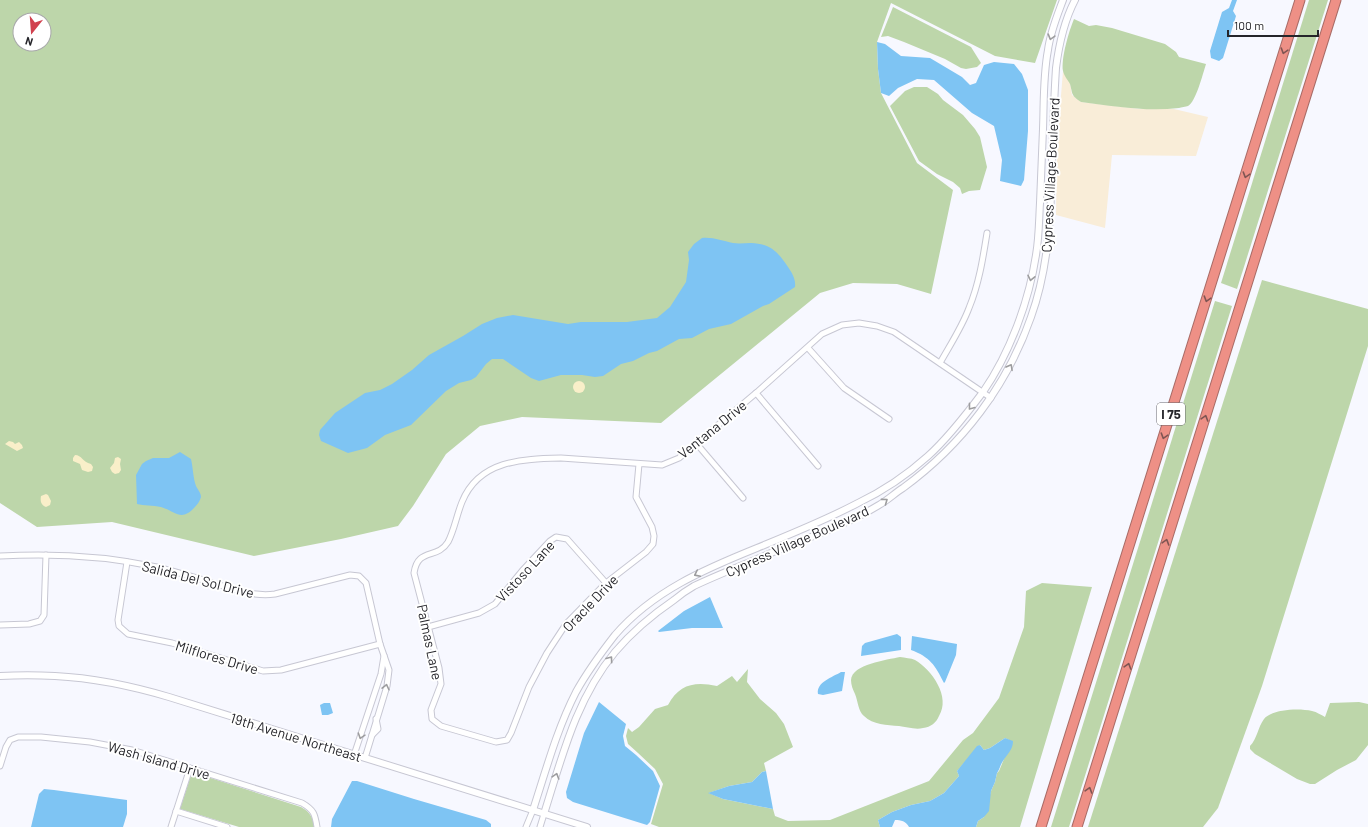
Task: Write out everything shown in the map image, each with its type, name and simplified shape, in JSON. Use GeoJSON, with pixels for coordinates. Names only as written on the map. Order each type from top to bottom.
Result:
{"type":"FeatureCollection","features":[{"type":"Feature","properties":{"kind":"highway","name":"I 75"},"geometry":{"type":"LineString","coordinates":[[1041,827],[1300,0]]}},
{"type":"Feature","properties":{"kind":"highway","name":"I 75"},"geometry":{"type":"LineString","coordinates":[[1077,827],[1336,0]]}},
{"type":"Feature","properties":{"kind":"street","name":"Cypress Village Boulevard"},"geometry":{"type":"LineString","coordinates":[[534,810],[558,734],[577,690],[606,647],[617,633],[634,617],[659,596],[689,578],[853,505],[898,479],[928,456],[959,422],[983,392],[1003,357],[1017,326],[1028,292],[1036,255],[1039,229],[1047,51],[1063,0]]}},
{"type":"Feature","properties":{"kind":"street","name":"Cypress Village Boulevard"},"geometry":{"type":"LineString","coordinates":[[544,814],[568,738],[587,693],[615,652],[634,632],[653,615],[692,587],[845,522],[879,505],[911,482],[939,459],[970,426],[991,398],[1018,351],[1032,316],[1042,279],[1049,230],[1056,68],[1060,44],[1071,8],[1075,0]]}},
{"type":"Feature","properties":{"kind":"street"},"geometry":{"type":"LineString","coordinates":[[940,363],[961,326],[969,308],[980,272],[988,233]]}},
{"type":"Feature","properties":{"kind":"street","name":"Ventana Drive"},"geometry":{"type":"LineString","coordinates":[[416,565],[421,557],[439,551],[447,543],[462,500],[480,476],[490,469],[506,463],[554,458],[662,465],[679,458],[808,348],[822,334],[842,324],[859,323],[877,326],[894,332],[991,398]]}},
{"type":"Feature","properties":{"kind":"street"},"geometry":{"type":"LineString","coordinates":[[808,348],[844,388],[889,419]]}},
{"type":"Feature","properties":{"kind":"street"},"geometry":{"type":"LineString","coordinates":[[756,393],[818,466]]}},
{"type":"Feature","properties":{"kind":"street"},"geometry":{"type":"LineString","coordinates":[[696,444],[743,498]]}},
{"type":"Feature","properties":{"kind":"street","name":"Oracle Drive"},"geometry":{"type":"LineString","coordinates":[[476,736],[496,742],[507,740],[529,687],[547,653],[566,624],[606,583],[646,552],[652,544],[654,536],[652,528],[636,497],[639,464]]}},
{"type":"Feature","properties":{"kind":"street","name":"Vistoso Lane"},"geometry":{"type":"LineString","coordinates":[[428,627],[479,613],[495,604],[522,571],[550,541],[556,537],[567,539],[606,583]]}},
{"type":"Feature","properties":{"kind":"street"},"geometry":{"type":"LineString","coordinates":[[0,625],[29,624],[40,621],[44,615],[46,555]]}},
{"type":"Feature","properties":{"kind":"street","name":"Salida Del Sol Drive"},"geometry":{"type":"LineString","coordinates":[[0,556],[86,556],[128,562],[170,571],[240,591],[265,596],[350,575],[359,576],[366,583],[380,644],[388,670],[387,686],[376,719],[378,729],[371,736],[365,758]]}},
{"type":"Feature","properties":{"kind":"street","name":"Milflores Drive"},"geometry":{"type":"LineString","coordinates":[[128,562],[118,620],[119,626],[128,634],[172,643],[263,671],[281,670],[380,644]]}},
{"type":"Feature","properties":{"kind":"street","name":"Palmas Lane"},"geometry":{"type":"LineString","coordinates":[[416,565],[414,573],[439,668],[441,684],[431,710],[432,720],[442,726],[476,736]]}},
{"type":"Feature","properties":{"kind":"street","name":"Salida Del Sol Drive"},"geometry":{"type":"LineString","coordinates":[[354,755],[381,674],[384,655]]}},
{"type":"Feature","properties":{"kind":"street","name":"19th Avenue Northeast"},"geometry":{"type":"LineString","coordinates":[[0,676],[55,676],[96,680],[134,687],[587,827]]}},
{"type":"Feature","properties":{"kind":"street"},"geometry":{"type":"LineString","coordinates":[[371,705],[380,708]]}},
{"type":"Feature","properties":{"kind":"street"},"geometry":{"type":"LineString","coordinates":[[367,716],[376,719]]}},
{"type":"Feature","properties":{"kind":"street","name":"Wash Island Drive"},"geometry":{"type":"LineString","coordinates":[[0,766],[6,747],[10,740],[18,737],[41,737],[90,742],[132,750],[302,804],[311,808],[316,818],[317,827]]}},
{"type":"Feature","properties":{"kind":"street"},"geometry":{"type":"LineString","coordinates":[[171,827],[190,768]]}},
{"type":"Feature","properties":{"kind":"street"},"geometry":{"type":"LineString","coordinates":[[526,827],[534,810]]}},
{"type":"Feature","properties":{"kind":"street"},"geometry":{"type":"LineString","coordinates":[[176,811],[227,827]]}},
{"type":"Feature","properties":{"kind":"street"},"geometry":{"type":"LineString","coordinates":[[540,827],[544,814]]}},
{"type":"Feature","properties":{"kind":"shaded area"},"geometry":{"type":"Polygon","coordinates":[[[1063,71],[1070,83],[1072,95],[1081,102],[1140,109],[1174,109],[1208,117],[1196,156],[1112,155],[1105,228],[1056,215],[1057,149],[1063,71]]]}},
{"type":"Feature","properties":{"kind":"green space"},"geometry":{"type":"Polygon","coordinates":[[[0,0],[1057,0],[1035,63],[995,56],[891,3],[877,42],[881,93],[917,163],[953,190],[931,294],[897,284],[853,283],[820,293],[661,423],[522,417],[480,426],[446,454],[413,506],[398,526],[254,556],[112,522],[37,527],[0,503],[0,0]]]}},
{"type":"Feature","properties":{"kind":"green space"},"geometry":{"type":"Polygon","coordinates":[[[1309,0],[1328,0],[1237,289],[1221,283],[1309,0]]]}},
{"type":"Feature","properties":{"kind":"green space"},"geometry":{"type":"Polygon","coordinates":[[[893,7],[971,47],[981,63],[977,67],[966,69],[961,68],[945,59],[904,42],[888,36],[881,37],[893,7]]]}},
{"type":"Feature","properties":{"kind":"green space"},"geometry":{"type":"Polygon","coordinates":[[[1074,19],[1089,26],[1096,25],[1112,28],[1165,44],[1176,52],[1179,57],[1206,64],[1194,99],[1188,106],[1179,108],[1154,109],[1130,108],[1081,102],[1075,98],[1063,71],[1064,52],[1074,19]]]}},
{"type":"Feature","properties":{"kind":"green space"},"geometry":{"type":"Polygon","coordinates":[[[914,87],[927,87],[938,94],[943,100],[963,115],[975,129],[980,137],[987,167],[980,190],[969,191],[962,194],[960,188],[953,182],[937,174],[919,161],[890,106],[905,91],[914,87]]]}},
{"type":"Feature","properties":{"kind":"green space"},"geometry":{"type":"Polygon","coordinates":[[[1262,280],[1368,309],[1368,346],[1262,686],[1218,808],[1203,827],[1088,827],[1262,280]]]}},
{"type":"Feature","properties":{"kind":"green space"},"geometry":{"type":"Polygon","coordinates":[[[1215,301],[1232,306],[1069,827],[1051,827],[1215,301]]]}},
{"type":"Feature","properties":{"kind":"green space"},"geometry":{"type":"Polygon","coordinates":[[[1042,583],[1092,587],[1020,827],[976,827],[978,821],[984,817],[997,773],[1004,759],[1009,740],[1005,738],[990,748],[984,750],[980,745],[957,771],[959,776],[944,793],[930,801],[911,805],[892,812],[878,820],[880,827],[659,827],[651,824],[663,784],[655,769],[628,744],[626,736],[628,728],[632,732],[639,727],[655,709],[668,705],[677,692],[683,688],[695,684],[717,686],[732,676],[737,682],[748,669],[747,682],[760,699],[776,713],[784,724],[793,747],[764,763],[766,771],[762,772],[752,782],[729,786],[709,793],[723,799],[773,809],[775,816],[788,821],[830,820],[929,781],[963,740],[973,733],[999,698],[1024,627],[1026,591],[1042,583]]]}},
{"type":"Feature","properties":{"kind":"green space"},"geometry":{"type":"Polygon","coordinates":[[[900,657],[913,659],[921,664],[928,670],[938,685],[943,701],[942,709],[936,721],[928,727],[914,729],[876,723],[864,716],[859,709],[851,684],[853,675],[857,670],[864,666],[879,661],[900,657]]]}},
{"type":"Feature","properties":{"kind":"green space"},"geometry":{"type":"Polygon","coordinates":[[[1359,702],[1368,704],[1368,745],[1356,760],[1315,784],[1310,784],[1297,779],[1255,754],[1250,749],[1250,746],[1262,722],[1273,713],[1286,710],[1307,710],[1314,711],[1325,717],[1330,703],[1359,702]]]}},
{"type":"Feature","properties":{"kind":"green space"},"geometry":{"type":"Polygon","coordinates":[[[192,772],[301,807],[310,815],[313,820],[314,827],[239,827],[180,809],[192,772]]]}},
{"type":"Feature","properties":{"kind":"sand"},"geometry":{"type":"Polygon","coordinates":[[[579,381],[583,383],[585,387],[583,391],[579,393],[575,391],[573,387],[575,383],[579,381]]]}},
{"type":"Feature","properties":{"kind":"sand"},"geometry":{"type":"Polygon","coordinates":[[[9,441],[15,444],[19,442],[23,448],[17,451],[5,444],[9,441]]]}},
{"type":"Feature","properties":{"kind":"sand"},"geometry":{"type":"Polygon","coordinates":[[[75,455],[91,464],[93,467],[92,471],[88,472],[82,470],[80,464],[73,461],[75,455]]]}},
{"type":"Feature","properties":{"kind":"sand"},"geometry":{"type":"Polygon","coordinates":[[[118,457],[121,459],[121,470],[119,473],[115,474],[110,468],[114,463],[115,458],[118,457]]]}},
{"type":"Feature","properties":{"kind":"sand"},"geometry":{"type":"Polygon","coordinates":[[[46,494],[51,501],[50,505],[46,507],[41,503],[41,496],[46,494]]]}},
{"type":"Feature","properties":{"kind":"water"},"geometry":{"type":"Polygon","coordinates":[[[1232,0],[1237,0],[1233,11],[1236,16],[1223,58],[1219,61],[1211,58],[1210,51],[1222,12],[1229,8],[1232,0]]]}},
{"type":"Feature","properties":{"kind":"water"},"geometry":{"type":"Polygon","coordinates":[[[877,42],[885,44],[901,56],[930,58],[962,77],[970,85],[976,83],[984,65],[994,62],[1014,64],[1022,74],[1028,90],[1028,131],[1024,180],[1021,186],[1000,181],[1002,160],[994,126],[972,113],[934,80],[917,79],[898,88],[889,96],[881,93],[877,42]]]}},
{"type":"Feature","properties":{"kind":"water"},"geometry":{"type":"Polygon","coordinates":[[[702,238],[735,243],[751,243],[769,247],[777,253],[789,269],[794,279],[795,287],[769,304],[731,324],[709,329],[692,338],[679,339],[657,351],[649,353],[633,361],[621,364],[603,376],[561,375],[539,381],[531,378],[503,359],[492,359],[476,377],[459,383],[446,391],[411,425],[385,435],[367,448],[348,453],[321,441],[319,435],[320,430],[335,413],[365,393],[380,390],[392,384],[412,370],[429,355],[482,324],[497,318],[513,315],[568,324],[581,322],[627,322],[657,318],[670,307],[686,282],[689,260],[688,252],[694,244],[702,238]]]}},
{"type":"Feature","properties":{"kind":"water"},"geometry":{"type":"Polygon","coordinates":[[[180,452],[191,459],[195,483],[201,496],[196,506],[189,512],[182,515],[161,507],[137,504],[136,475],[142,464],[153,458],[169,458],[180,452]]]}},
{"type":"Feature","properties":{"kind":"water"},"geometry":{"type":"Polygon","coordinates":[[[710,597],[723,628],[692,628],[658,631],[684,611],[710,597]]]}},
{"type":"Feature","properties":{"kind":"water"},"geometry":{"type":"Polygon","coordinates":[[[897,634],[901,637],[901,650],[861,656],[862,646],[865,643],[897,634]]]}},
{"type":"Feature","properties":{"kind":"water"},"geometry":{"type":"Polygon","coordinates":[[[912,636],[957,644],[956,655],[944,683],[938,671],[931,662],[911,650],[912,636]]]}},
{"type":"Feature","properties":{"kind":"water"},"geometry":{"type":"Polygon","coordinates":[[[841,672],[845,672],[842,691],[823,695],[818,694],[818,690],[822,683],[841,672]]]}},
{"type":"Feature","properties":{"kind":"water"},"geometry":{"type":"Polygon","coordinates":[[[599,702],[626,724],[623,736],[625,746],[653,771],[660,786],[650,822],[647,825],[573,802],[567,798],[566,792],[584,733],[599,702]]]}},
{"type":"Feature","properties":{"kind":"water"},"geometry":{"type":"Polygon","coordinates":[[[330,703],[333,713],[322,715],[320,705],[330,703]]]}},
{"type":"Feature","properties":{"kind":"water"},"geometry":{"type":"Polygon","coordinates":[[[1005,738],[1013,741],[1012,747],[997,773],[991,791],[989,811],[978,821],[976,827],[909,827],[903,821],[895,820],[892,827],[880,827],[878,820],[892,812],[911,805],[930,801],[944,793],[959,776],[957,771],[977,746],[980,745],[984,750],[990,748],[1005,738]]]}},
{"type":"Feature","properties":{"kind":"water"},"geometry":{"type":"Polygon","coordinates":[[[766,771],[773,809],[723,799],[708,793],[729,786],[752,782],[762,772],[766,771]]]}},
{"type":"Feature","properties":{"kind":"water"},"geometry":{"type":"Polygon","coordinates":[[[352,781],[357,781],[486,820],[491,824],[491,827],[331,827],[332,819],[352,781]]]}},
{"type":"Feature","properties":{"kind":"water"},"geometry":{"type":"Polygon","coordinates":[[[44,789],[127,800],[127,814],[123,827],[31,827],[39,794],[44,789]]]}}]}
